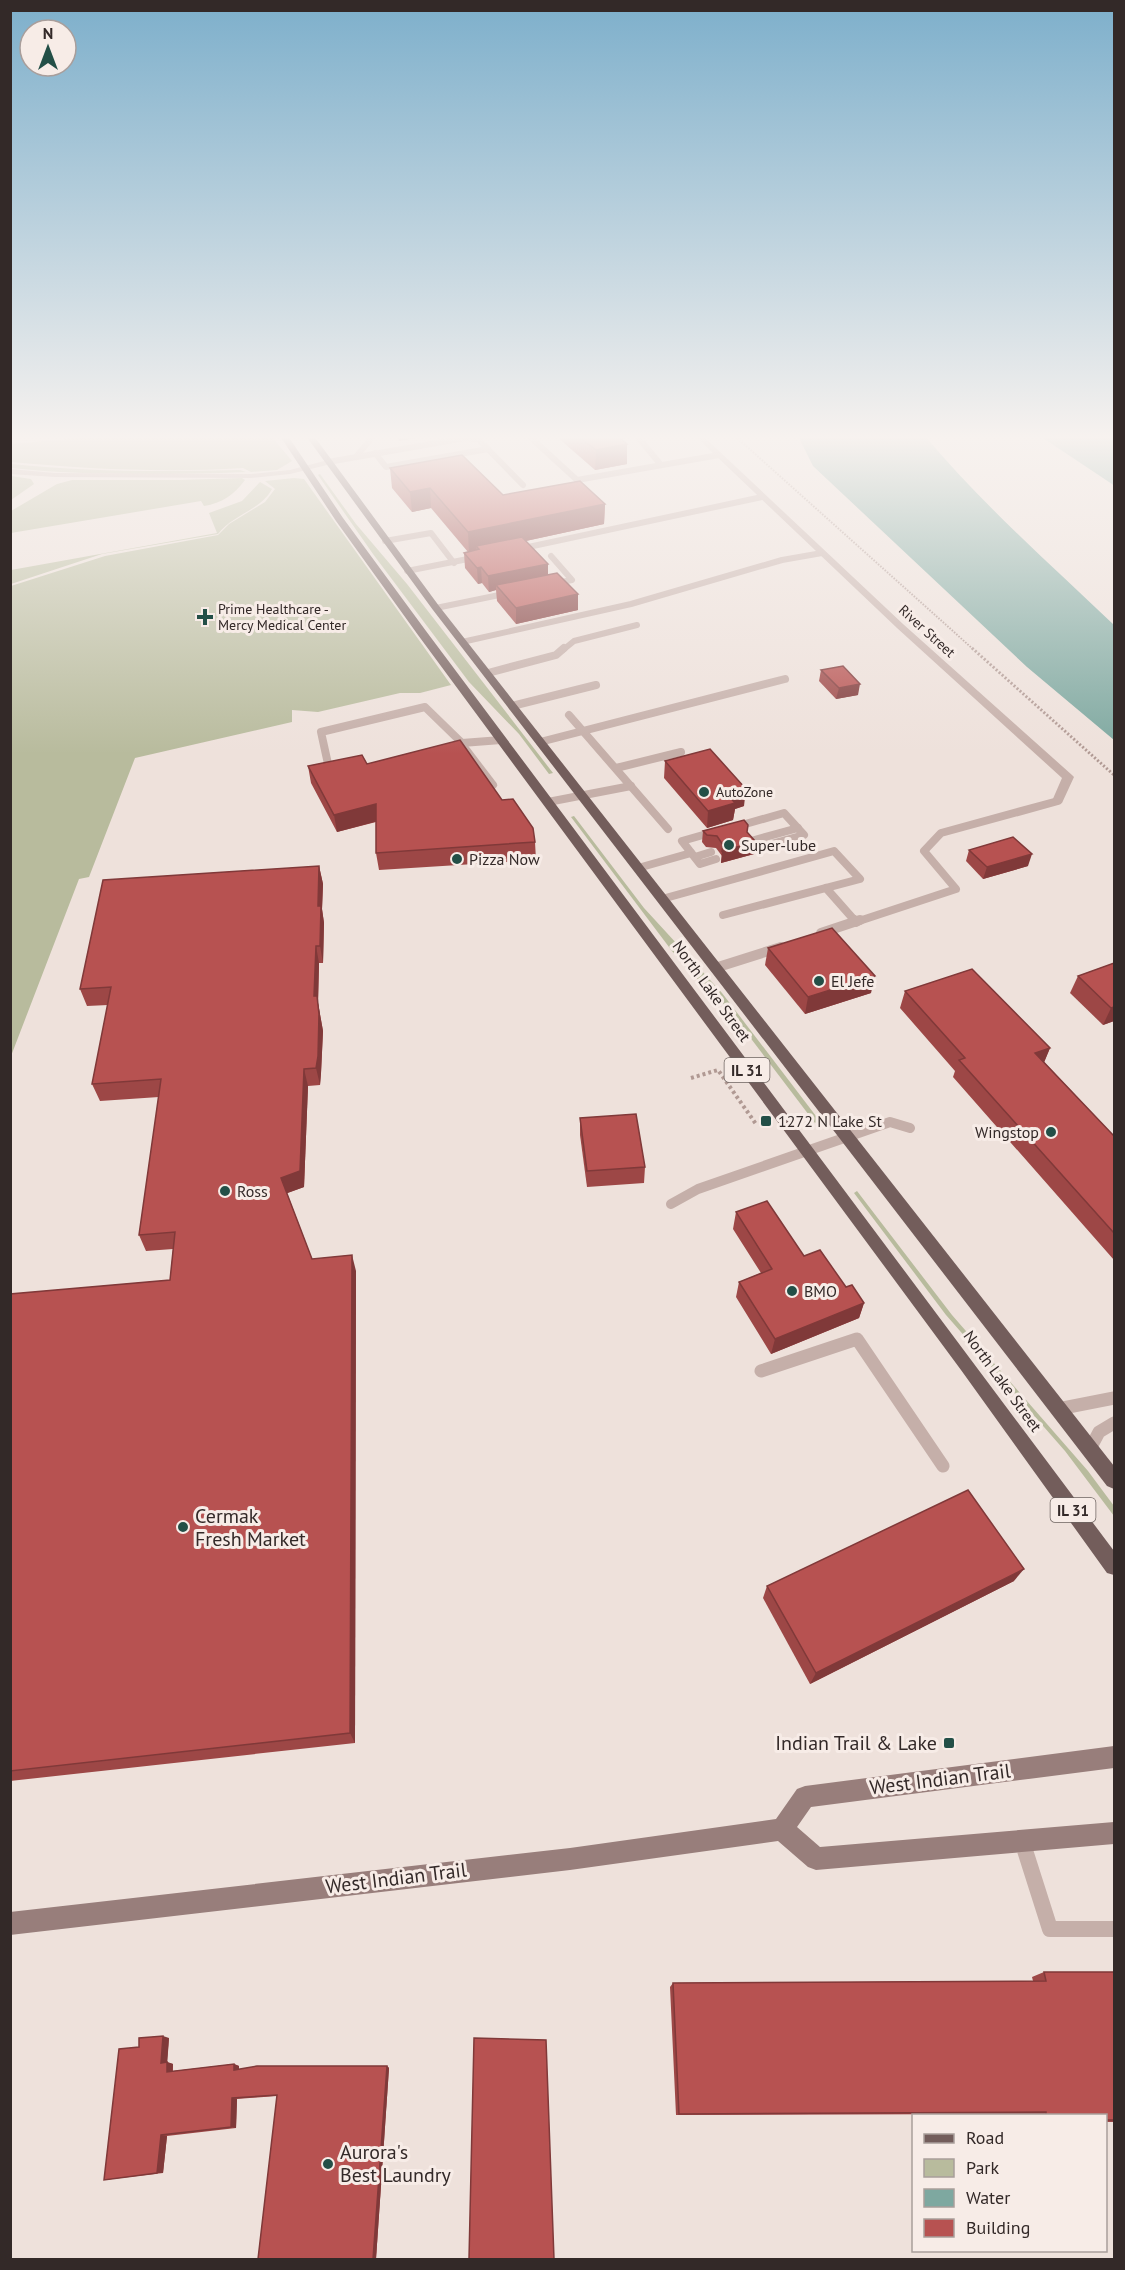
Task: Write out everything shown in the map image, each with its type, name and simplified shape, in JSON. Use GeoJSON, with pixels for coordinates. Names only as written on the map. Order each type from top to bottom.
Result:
{"type":"FeatureCollection","features":[{"type":"Feature","properties":{"kind":"main road","name":"North Lake Street"},"geometry":{"type":"LineString","coordinates":[[356,542],[807,1152],[968,1365],[1114,1566]]}},
{"type":"Feature","properties":{"kind":"main road","name":"North Lake Street"},"geometry":{"type":"LineString","coordinates":[[386,542],[1114,1480]]}},
{"type":"Feature","properties":{"kind":"main road","name":"West Indian Trail"},"geometry":{"type":"LineString","coordinates":[[10,1924],[570,1858],[782,1829],[805,1797],[1114,1757]]}},
{"type":"Feature","properties":{"kind":"main road"},"geometry":{"type":"LineString","coordinates":[[782,1829],[816,1858],[1114,1833]]}},
{"type":"Feature","properties":{"kind":"street","name":"River Street"},"geometry":{"type":"LineString","coordinates":[[810,542],[1068,777],[1058,801]]}},
{"type":"Feature","properties":{"kind":"lane"},"geometry":{"type":"LineString","coordinates":[[439,542],[454,562]]}},
{"type":"Feature","properties":{"kind":"lane"},"geometry":{"type":"LineString","coordinates":[[509,551],[551,542]]}},
{"type":"Feature","properties":{"kind":"lane"},"geometry":{"type":"LineString","coordinates":[[462,642],[632,604],[782,560],[822,553]]}},
{"type":"Feature","properties":{"kind":"lane"},"geometry":{"type":"LineString","coordinates":[[407,571],[487,555]]}},
{"type":"Feature","properties":{"kind":"lane"},"geometry":{"type":"LineString","coordinates":[[538,587],[572,580],[551,556]]}},
{"type":"Feature","properties":{"kind":"lane"},"geometry":{"type":"LineString","coordinates":[[436,608],[515,591]]}},
{"type":"Feature","properties":{"kind":"lane"},"geometry":{"type":"LineString","coordinates":[[488,674],[556,655],[574,641],[637,625]]}},
{"type":"Feature","properties":{"kind":"lane"},"geometry":{"type":"LineString","coordinates":[[540,742],[785,679]]}},
{"type":"Feature","properties":{"kind":"lane"},"geometry":{"type":"LineString","coordinates":[[512,706],[596,685]]}},
{"type":"Feature","properties":{"kind":"lane"},"geometry":{"type":"LineString","coordinates":[[340,771],[329,773],[321,732],[425,706],[462,744],[493,785]]}},
{"type":"Feature","properties":{"kind":"lane"},"geometry":{"type":"LineString","coordinates":[[569,715],[668,829]]}},
{"type":"Feature","properties":{"kind":"lane"},"geometry":{"type":"LineString","coordinates":[[451,746],[501,740]]}},
{"type":"Feature","properties":{"kind":"lane"},"geometry":{"type":"LineString","coordinates":[[616,768],[681,752]]}},
{"type":"Feature","properties":{"kind":"lane"},"geometry":{"type":"LineString","coordinates":[[548,802],[631,786]]}},
{"type":"Feature","properties":{"kind":"lane"},"geometry":{"type":"LineString","coordinates":[[813,936],[956,889],[924,851],[941,833],[1058,801]]}},
{"type":"Feature","properties":{"kind":"lane"},"geometry":{"type":"LineString","coordinates":[[714,856],[700,864],[682,841],[784,813],[804,835],[754,845]]}},
{"type":"Feature","properties":{"kind":"lane"},"geometry":{"type":"LineString","coordinates":[[662,899],[834,851],[860,879],[723,915]]}},
{"type":"Feature","properties":{"kind":"lane"},"geometry":{"type":"LineString","coordinates":[[638,868],[693,855]]}},
{"type":"Feature","properties":{"kind":"lane"},"geometry":{"type":"LineString","coordinates":[[826,888],[856,922]]}},
{"type":"Feature","properties":{"kind":"lane"},"geometry":{"type":"LineString","coordinates":[[715,968],[792,943]]}},
{"type":"Feature","properties":{"kind":"lane"},"geometry":{"type":"LineString","coordinates":[[671,1204],[698,1189],[890,1122],[910,1128]]}},
{"type":"Feature","properties":{"kind":"lane"},"geometry":{"type":"LineString","coordinates":[[761,1371],[857,1340],[943,1466]]}},
{"type":"Feature","properties":{"kind":"lane"},"geometry":{"type":"LineString","coordinates":[[1058,1408],[1114,1398]]}},
{"type":"Feature","properties":{"kind":"lane"},"geometry":{"type":"LineString","coordinates":[[1090,1449],[1099,1432],[1114,1423]]}},
{"type":"Feature","properties":{"kind":"lane"},"geometry":{"type":"LineString","coordinates":[[1022,1841],[1050,1929],[1114,1929]]}},
{"type":"Feature","properties":{"kind":"path"},"geometry":{"type":"LineString","coordinates":[[853,542],[1114,775]]}},
{"type":"Feature","properties":{"kind":"path"},"geometry":{"type":"LineString","coordinates":[[691,1078],[718,1070],[756,1124]]}},
{"type":"Feature","properties":{"kind":"green space"},"geometry":{"type":"Polygon","coordinates":[[[167,542],[172,542],[102,554],[11,584],[11,570],[167,542]]]}},
{"type":"Feature","properties":{"kind":"green space","name":"Prime Healthcare - Mercy Medical Center"},"geometry":{"type":"Polygon","coordinates":[[[181,542],[349,542],[451,685],[420,693],[400,693],[318,712],[292,710],[292,722],[135,758],[89,877],[79,879],[11,1056],[11,586],[105,556],[181,542]]]}},
{"type":"Feature","properties":{"kind":"green space"},"geometry":{"type":"Polygon","coordinates":[[[365,542],[371,542],[407,584],[553,773],[549,774],[519,734],[469,682],[365,542]]]}},
{"type":"Feature","properties":{"kind":"green space"},"geometry":{"type":"Polygon","coordinates":[[[574,816],[644,908],[722,993],[819,1120],[815,1123],[730,1011],[672,951],[571,817],[574,816]]]}},
{"type":"Feature","properties":{"kind":"green space"},"geometry":{"type":"Polygon","coordinates":[[[857,1191],[952,1315],[1088,1471],[1114,1506],[1114,1516],[1065,1451],[946,1315],[854,1193],[857,1191]]]}},
{"type":"Feature","properties":{"kind":"water"},"geometry":{"type":"Polygon","coordinates":[[[894,542],[1026,542],[1114,625],[1114,740],[1027,667],[894,542]]]}},
{"type":"Feature","properties":{"kind":"building"},"geometry":{"type":"Polygon","coordinates":[[[497,542],[527,542],[548,564],[488,576],[481,567],[477,568],[464,553],[479,549],[476,546],[497,542]]]}},
{"type":"Feature","properties":{"kind":"building"},"geometry":{"type":"Polygon","coordinates":[[[557,573],[578,594],[516,608],[496,585],[557,573]]]}},
{"type":"Feature","properties":{"kind":"building"},"geometry":{"type":"Polygon","coordinates":[[[843,666],[860,684],[839,688],[821,670],[843,666]]]}},
{"type":"Feature","properties":{"kind":"building"},"geometry":{"type":"Polygon","coordinates":[[[460,740],[502,800],[513,799],[533,828],[535,842],[376,853],[376,804],[334,815],[308,766],[362,755],[367,764],[460,740]]]}},
{"type":"Feature","properties":{"kind":"building"},"geometry":{"type":"Polygon","coordinates":[[[710,749],[746,789],[727,794],[735,803],[708,811],[665,761],[710,749]]]}},
{"type":"Feature","properties":{"kind":"building"},"geometry":{"type":"Polygon","coordinates":[[[744,820],[748,825],[747,832],[756,842],[722,851],[723,845],[717,836],[707,835],[703,831],[744,820]]]}},
{"type":"Feature","properties":{"kind":"building"},"geometry":{"type":"Polygon","coordinates":[[[1013,837],[1032,854],[987,867],[969,850],[1013,837]]]}},
{"type":"Feature","properties":{"kind":"building","name":"Cermak Fresh Market"},"geometry":{"type":"Polygon","coordinates":[[[319,866],[320,946],[316,946],[314,996],[317,996],[319,1014],[318,1056],[316,1068],[304,1069],[300,1171],[281,1178],[312,1259],[352,1255],[350,1733],[10,1771],[10,1294],[170,1280],[175,1232],[139,1235],[161,1079],[92,1084],[111,987],[80,989],[103,880],[319,866]]]}},
{"type":"Feature","properties":{"kind":"building"},"geometry":{"type":"Polygon","coordinates":[[[832,928],[875,976],[808,997],[768,948],[832,928]]]}},
{"type":"Feature","properties":{"kind":"building"},"geometry":{"type":"Polygon","coordinates":[[[1114,963],[1114,1007],[1111,1008],[1078,976],[1114,963]]]}},
{"type":"Feature","properties":{"kind":"building"},"geometry":{"type":"Polygon","coordinates":[[[972,969],[1050,1048],[1035,1053],[1114,1136],[1114,1233],[959,1060],[965,1058],[905,991],[972,969]]]}},
{"type":"Feature","properties":{"kind":"building"},"geometry":{"type":"Polygon","coordinates":[[[636,1114],[645,1167],[587,1171],[580,1118],[636,1114]]]}},
{"type":"Feature","properties":{"kind":"building","name":"BMO"},"geometry":{"type":"Polygon","coordinates":[[[767,1201],[804,1256],[820,1250],[846,1287],[852,1285],[864,1303],[775,1339],[739,1282],[772,1269],[736,1212],[767,1201]]]}},
{"type":"Feature","properties":{"kind":"building"},"geometry":{"type":"Polygon","coordinates":[[[968,1490],[1024,1569],[816,1673],[767,1586],[968,1490]]]}},
{"type":"Feature","properties":{"kind":"building"},"geometry":{"type":"Polygon","coordinates":[[[1044,1972],[1114,1972],[1114,2120],[1107,2120],[1107,2114],[1046,2114],[1046,2112],[679,2114],[673,1983],[1046,1981],[1044,1972]]]}},
{"type":"Feature","properties":{"kind":"building","name":"Aurora's Best Laundry"},"geometry":{"type":"Polygon","coordinates":[[[163,2036],[161,2063],[167,2062],[167,2072],[234,2064],[234,2070],[257,2066],[387,2066],[373,2259],[258,2259],[277,2095],[232,2098],[231,2127],[161,2135],[157,2173],[104,2180],[119,2049],[139,2047],[139,2038],[163,2036]]]}},
{"type":"Feature","properties":{"kind":"building"},"geometry":{"type":"Polygon","coordinates":[[[474,2038],[546,2040],[554,2259],[469,2259],[474,2038]]]}},
{"type":"Feature","properties":{"kind":"place","name":"Prime Healthcare - Mercy Medical Center"},"geometry":{"type":"Point","coordinates":[205,617]}},
{"type":"Feature","properties":{"kind":"place","name":"AutoZone"},"geometry":{"type":"Point","coordinates":[704,792]}},
{"type":"Feature","properties":{"kind":"place","name":"Super-lube"},"geometry":{"type":"Point","coordinates":[729,845]}},
{"type":"Feature","properties":{"kind":"place","name":"Pizza Now"},"geometry":{"type":"Point","coordinates":[457,859]}},
{"type":"Feature","properties":{"kind":"place","name":"El Jefe"},"geometry":{"type":"Point","coordinates":[819,981]}},
{"type":"Feature","properties":{"kind":"place","name":"1272 N Lake St"},"geometry":{"type":"Point","coordinates":[766,1121]}},
{"type":"Feature","properties":{"kind":"place","name":"Wingstop"},"geometry":{"type":"Point","coordinates":[1051,1132]}},
{"type":"Feature","properties":{"kind":"place","name":"Ross"},"geometry":{"type":"Point","coordinates":[225,1191]}},
{"type":"Feature","properties":{"kind":"place","name":"BMO"},"geometry":{"type":"Point","coordinates":[792,1291]}},
{"type":"Feature","properties":{"kind":"place","name":"Cermak Fresh Market"},"geometry":{"type":"Point","coordinates":[183,1527]}},
{"type":"Feature","properties":{"kind":"place","name":"Indian Trail & Lake"},"geometry":{"type":"Point","coordinates":[949,1743]}},
{"type":"Feature","properties":{"kind":"place","name":"Aurora's Best Laundry"},"geometry":{"type":"Point","coordinates":[328,2164]}}]}
